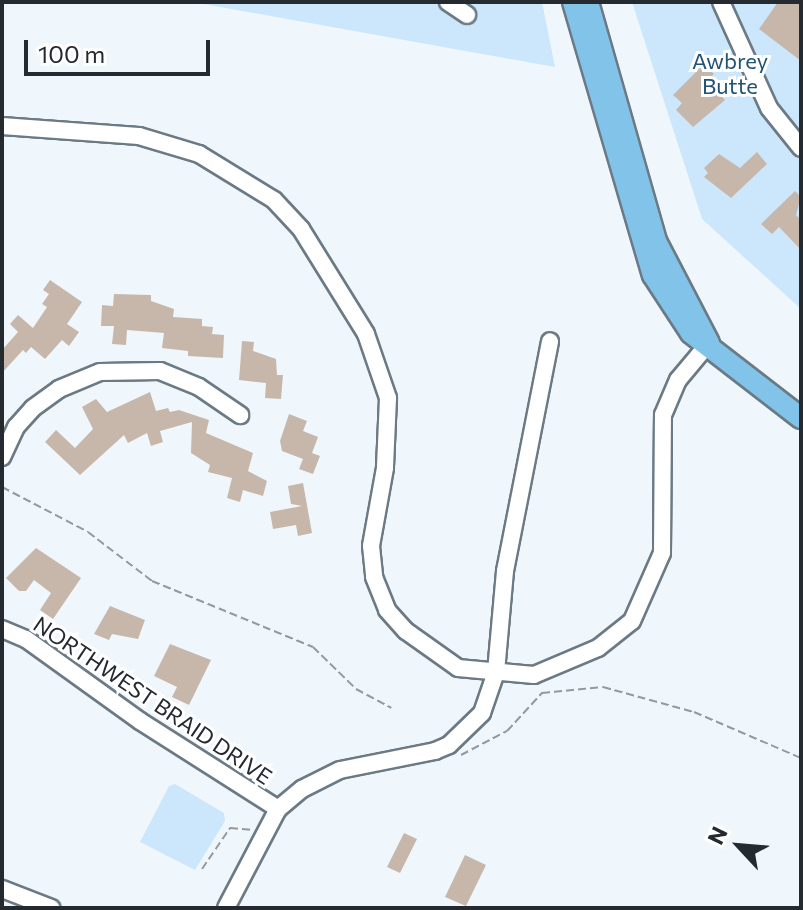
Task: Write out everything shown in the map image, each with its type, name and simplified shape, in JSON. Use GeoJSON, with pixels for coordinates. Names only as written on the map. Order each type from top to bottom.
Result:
{"type":"FeatureCollection","features":[{"type":"Feature","properties":{"kind":"main road"},"geometry":{"type":"LineString","coordinates":[[573,2],[626,196],[653,275],[691,333],[709,343],[744,378],[801,418]]}},
{"type":"Feature","properties":{"kind":"main road"},"geometry":{"type":"LineString","coordinates":[[588,2],[656,241],[709,343]]}},
{"type":"Feature","properties":{"kind":"street"},"geometry":{"type":"LineString","coordinates":[[448,2],[467,15]]}},
{"type":"Feature","properties":{"kind":"street"},"geometry":{"type":"LineString","coordinates":[[721,2],[769,108],[801,148]]}},
{"type":"Feature","properties":{"kind":"street"},"geometry":{"type":"LineString","coordinates":[[2,126],[139,136],[199,154],[274,200],[301,229],[366,334],[388,398],[385,468],[371,546],[374,577],[387,610],[432,653],[458,668],[534,675],[598,648],[632,621],[662,553],[663,415],[678,380],[709,343]]}},
{"type":"Feature","properties":{"kind":"street"},"geometry":{"type":"LineString","coordinates":[[226,908],[278,809],[302,789],[340,770],[449,745],[482,713],[496,672],[505,571],[550,341]]}},
{"type":"Feature","properties":{"kind":"street"},"geometry":{"type":"LineString","coordinates":[[2,457],[16,427],[33,408],[59,389],[100,372],[160,371],[199,387],[240,415]]}},
{"type":"Feature","properties":{"kind":"street","name":"NORTHWEST BRAID DRIVE"},"geometry":{"type":"LineString","coordinates":[[2,629],[26,639],[140,721],[278,809]]}},
{"type":"Feature","properties":{"kind":"street"},"geometry":{"type":"LineString","coordinates":[[2,889],[51,908]]}},
{"type":"Feature","properties":{"kind":"path"},"geometry":{"type":"LineString","coordinates":[[2,487],[88,532],[152,581],[313,647],[356,689],[391,708]]}},
{"type":"Feature","properties":{"kind":"path"},"geometry":{"type":"LineString","coordinates":[[461,755],[507,731],[542,693],[603,687],[694,712],[801,758]]}},
{"type":"Feature","properties":{"kind":"path"},"geometry":{"type":"LineString","coordinates":[[202,869],[230,828],[245,826],[256,833]]}},
{"type":"Feature","properties":{"kind":"green space"},"geometry":{"type":"Polygon","coordinates":[[[192,2],[542,2],[555,67],[192,2]]]}},
{"type":"Feature","properties":{"kind":"green space","name":"Awbrey Butte"},"geometry":{"type":"Polygon","coordinates":[[[632,2],[801,2],[801,309],[702,219],[632,2]]]}},
{"type":"Feature","properties":{"kind":"green space"},"geometry":{"type":"Polygon","coordinates":[[[175,784],[224,813],[225,821],[195,870],[140,842],[169,786],[175,784]]]}},
{"type":"Feature","properties":{"kind":"building"},"geometry":{"type":"Polygon","coordinates":[[[778,2],[801,2],[801,61],[759,29],[778,2]]]}},
{"type":"Feature","properties":{"kind":"building"},"geometry":{"type":"Polygon","coordinates":[[[704,64],[714,74],[707,81],[725,100],[693,127],[676,110],[682,103],[673,95],[704,64]]]}},
{"type":"Feature","properties":{"kind":"building"},"geometry":{"type":"Polygon","coordinates":[[[757,152],[767,164],[731,198],[704,177],[708,173],[704,168],[719,154],[740,168],[757,152]]]}},
{"type":"Feature","properties":{"kind":"building"},"geometry":{"type":"Polygon","coordinates":[[[795,191],[801,197],[796,215],[801,220],[801,250],[779,227],[772,234],[761,224],[795,191]]]}},
{"type":"Feature","properties":{"kind":"building"},"geometry":{"type":"Polygon","coordinates":[[[50,280],[82,302],[67,324],[79,332],[69,346],[62,340],[45,359],[31,347],[26,353],[23,350],[2,373],[2,350],[18,332],[10,324],[18,315],[33,328],[47,307],[42,304],[49,294],[43,290],[50,280]]]}},
{"type":"Feature","properties":{"kind":"building"},"geometry":{"type":"Polygon","coordinates":[[[114,294],[151,295],[151,301],[174,309],[173,317],[202,319],[202,326],[213,327],[212,334],[224,335],[223,358],[188,356],[188,351],[162,348],[164,333],[127,330],[126,345],[112,344],[114,326],[101,326],[102,305],[113,306],[114,294]]]}},
{"type":"Feature","properties":{"kind":"building"},"geometry":{"type":"Polygon","coordinates":[[[242,341],[254,342],[253,351],[276,359],[277,375],[283,375],[281,399],[265,398],[266,383],[239,380],[242,341]]]}},
{"type":"Feature","properties":{"kind":"building"},"geometry":{"type":"Polygon","coordinates":[[[150,392],[156,411],[168,408],[170,412],[179,410],[209,420],[206,433],[253,453],[248,471],[267,481],[263,496],[243,490],[240,502],[227,498],[232,478],[208,472],[210,465],[191,453],[192,422],[160,431],[163,442],[151,446],[147,433],[128,443],[124,435],[80,475],[45,442],[56,430],[75,448],[93,429],[82,407],[96,399],[107,412],[150,392]]]}},
{"type":"Feature","properties":{"kind":"building"},"geometry":{"type":"Polygon","coordinates":[[[289,414],[307,421],[303,431],[318,437],[312,453],[320,456],[313,474],[299,469],[303,459],[282,451],[280,441],[289,414]]]}},
{"type":"Feature","properties":{"kind":"building"},"geometry":{"type":"Polygon","coordinates":[[[303,483],[312,533],[298,536],[296,525],[273,529],[270,512],[302,506],[291,504],[288,486],[303,483]]]}},
{"type":"Feature","properties":{"kind":"building"},"geometry":{"type":"Polygon","coordinates":[[[36,548],[81,578],[53,619],[40,610],[51,593],[34,580],[26,591],[19,591],[6,578],[36,548]]]}},
{"type":"Feature","properties":{"kind":"building"},"geometry":{"type":"Polygon","coordinates":[[[110,606],[145,620],[138,639],[112,634],[109,640],[94,634],[110,606]]]}},
{"type":"Feature","properties":{"kind":"building"},"geometry":{"type":"Polygon","coordinates":[[[170,644],[211,660],[189,705],[172,697],[177,687],[154,676],[170,644]]]}},
{"type":"Feature","properties":{"kind":"building"},"geometry":{"type":"Polygon","coordinates":[[[404,833],[417,839],[400,873],[387,867],[404,833]]]}},
{"type":"Feature","properties":{"kind":"building"},"geometry":{"type":"Polygon","coordinates":[[[465,855],[486,865],[466,906],[445,897],[465,855]]]}}]}
